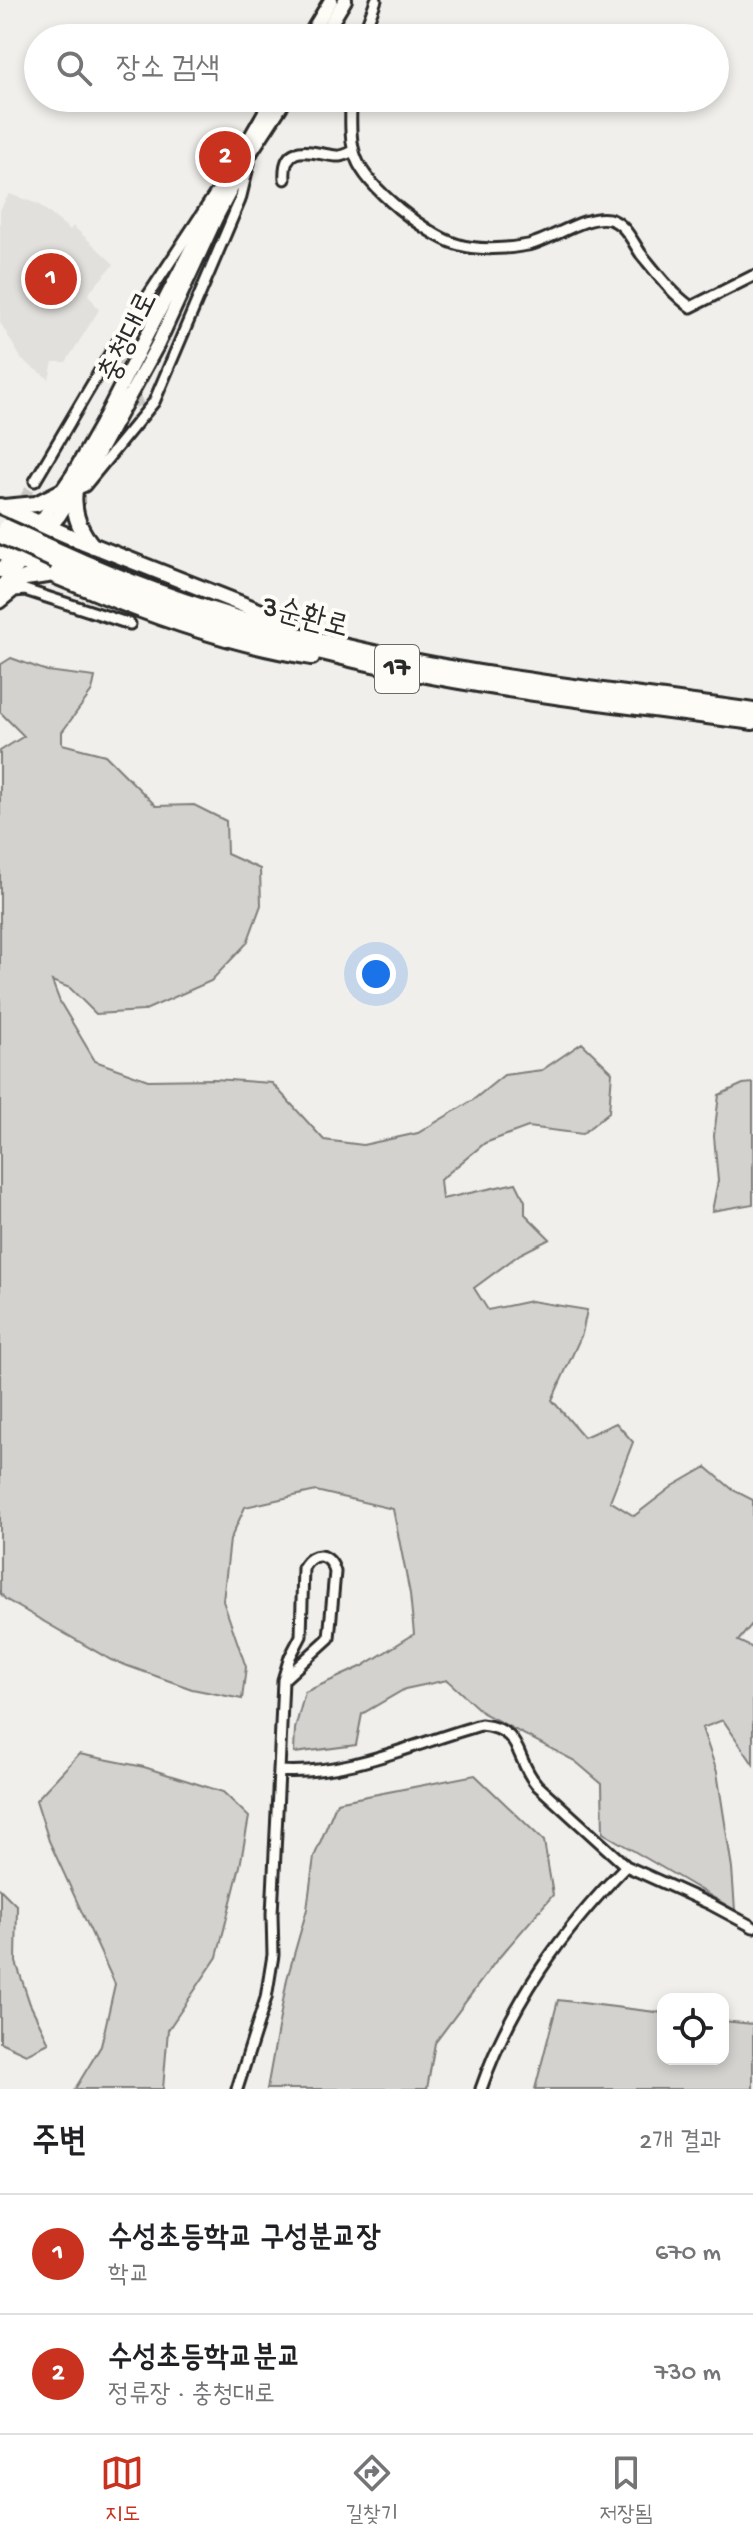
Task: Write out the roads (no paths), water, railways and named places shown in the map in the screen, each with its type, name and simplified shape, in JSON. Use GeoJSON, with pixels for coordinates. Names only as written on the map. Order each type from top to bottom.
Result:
{"type":"FeatureCollection","features":[{"type":"Feature","properties":{"kind":"highway"},"geometry":{"type":"LineString","coordinates":[[0,506],[29,506],[68,491],[82,531],[94,546]]}},
{"type":"Feature","properties":{"kind":"highway"},"geometry":{"type":"LineString","coordinates":[[0,506],[282,621],[406,659]]}},
{"type":"Feature","properties":{"kind":"highway"},"geometry":{"type":"LineString","coordinates":[[17,515],[5,542],[36,568]]}},
{"type":"Feature","properties":{"kind":"highway"},"geometry":{"type":"LineString","coordinates":[[36,568],[49,528]]}},
{"type":"Feature","properties":{"kind":"highway","name":"3순환로"},"geometry":{"type":"LineString","coordinates":[[5,542],[129,591],[241,629],[344,657],[439,677],[753,722]]}},
{"type":"Feature","properties":{"kind":"highway"},"geometry":{"type":"LineString","coordinates":[[36,568],[56,563]]}},
{"type":"Feature","properties":{"kind":"highway"},"geometry":{"type":"LineString","coordinates":[[0,590],[39,575],[56,563]]}},
{"type":"Feature","properties":{"kind":"highway","name":"3순환로"},"geometry":{"type":"LineString","coordinates":[[56,563],[146,587],[285,631],[406,659],[527,681],[753,711]]}},
{"type":"Feature","properties":{"kind":"main road"},"geometry":{"type":"LineString","coordinates":[[316,24],[331,0]]}},
{"type":"Feature","properties":{"kind":"main road"},"geometry":{"type":"LineString","coordinates":[[330,24],[345,0]]}},
{"type":"Feature","properties":{"kind":"main road","name":"충청대로"},"geometry":{"type":"LineString","coordinates":[[5,542],[49,528],[230,173],[265,112]]}},
{"type":"Feature","properties":{"kind":"main road","name":"충청대로"},"geometry":{"type":"LineString","coordinates":[[68,491],[125,408],[216,218],[252,150],[277,112]]}},
{"type":"Feature","properties":{"kind":"main road","name":"충청대로"},"geometry":{"type":"LineString","coordinates":[[0,571],[5,542]]}},
{"type":"Feature","properties":{"kind":"main road","name":"충청대로"},"geometry":{"type":"LineString","coordinates":[[0,590],[5,542]]}},
{"type":"Feature","properties":{"kind":"street"},"geometry":{"type":"LineString","coordinates":[[367,24],[376,0]]}},
{"type":"Feature","properties":{"kind":"street"},"geometry":{"type":"LineString","coordinates":[[352,112],[354,151],[364,174],[376,189],[439,237],[458,245],[483,249],[530,245],[590,220],[611,219],[625,229],[638,251],[666,285],[691,307],[753,276]]}},
{"type":"Feature","properties":{"kind":"street"},"geometry":{"type":"LineString","coordinates":[[68,491],[85,486],[154,402],[240,200],[252,150]]}},
{"type":"Feature","properties":{"kind":"street"},"geometry":{"type":"LineString","coordinates":[[285,179],[284,169],[288,161],[300,151],[339,157],[354,151]]}},
{"type":"Feature","properties":{"kind":"street"},"geometry":{"type":"LineString","coordinates":[[35,481],[111,352],[193,223],[230,173]]}},
{"type":"Feature","properties":{"kind":"street"},"geometry":{"type":"LineString","coordinates":[[0,603],[15,591],[25,590],[130,624]]}},
{"type":"Feature","properties":{"kind":"street"},"geometry":{"type":"LineString","coordinates":[[237,2089],[266,1998],[273,1955],[272,1914],[283,1680],[301,1636],[303,1568],[307,1560],[325,1556],[332,1562],[335,1572],[329,1638],[283,1680]]}},
{"type":"Feature","properties":{"kind":"street"},"geometry":{"type":"LineString","coordinates":[[279,1771],[344,1767],[481,1725],[504,1729],[537,1785],[626,1866],[753,1927]]}},
{"type":"Feature","properties":{"kind":"street"},"geometry":{"type":"LineString","coordinates":[[481,2089],[530,1982],[578,1916],[626,1866]]}},
{"type":"Feature","properties":{"kind":"tunnel"},"geometry":{"type":"LineString","coordinates":[[111,352],[119,356],[143,414]]}},
{"type":"Feature","properties":{"kind":"tunnel"},"geometry":{"type":"LineString","coordinates":[[17,508],[35,481]]}},
{"type":"Feature","properties":{"kind":"place","name":"수성초등학교분교"},"geometry":{"type":"Point","coordinates":[225,157]}},
{"type":"Feature","properties":{"kind":"place","name":"수성초등학교 구성분교장"},"geometry":{"type":"Point","coordinates":[51,279]}}]}
